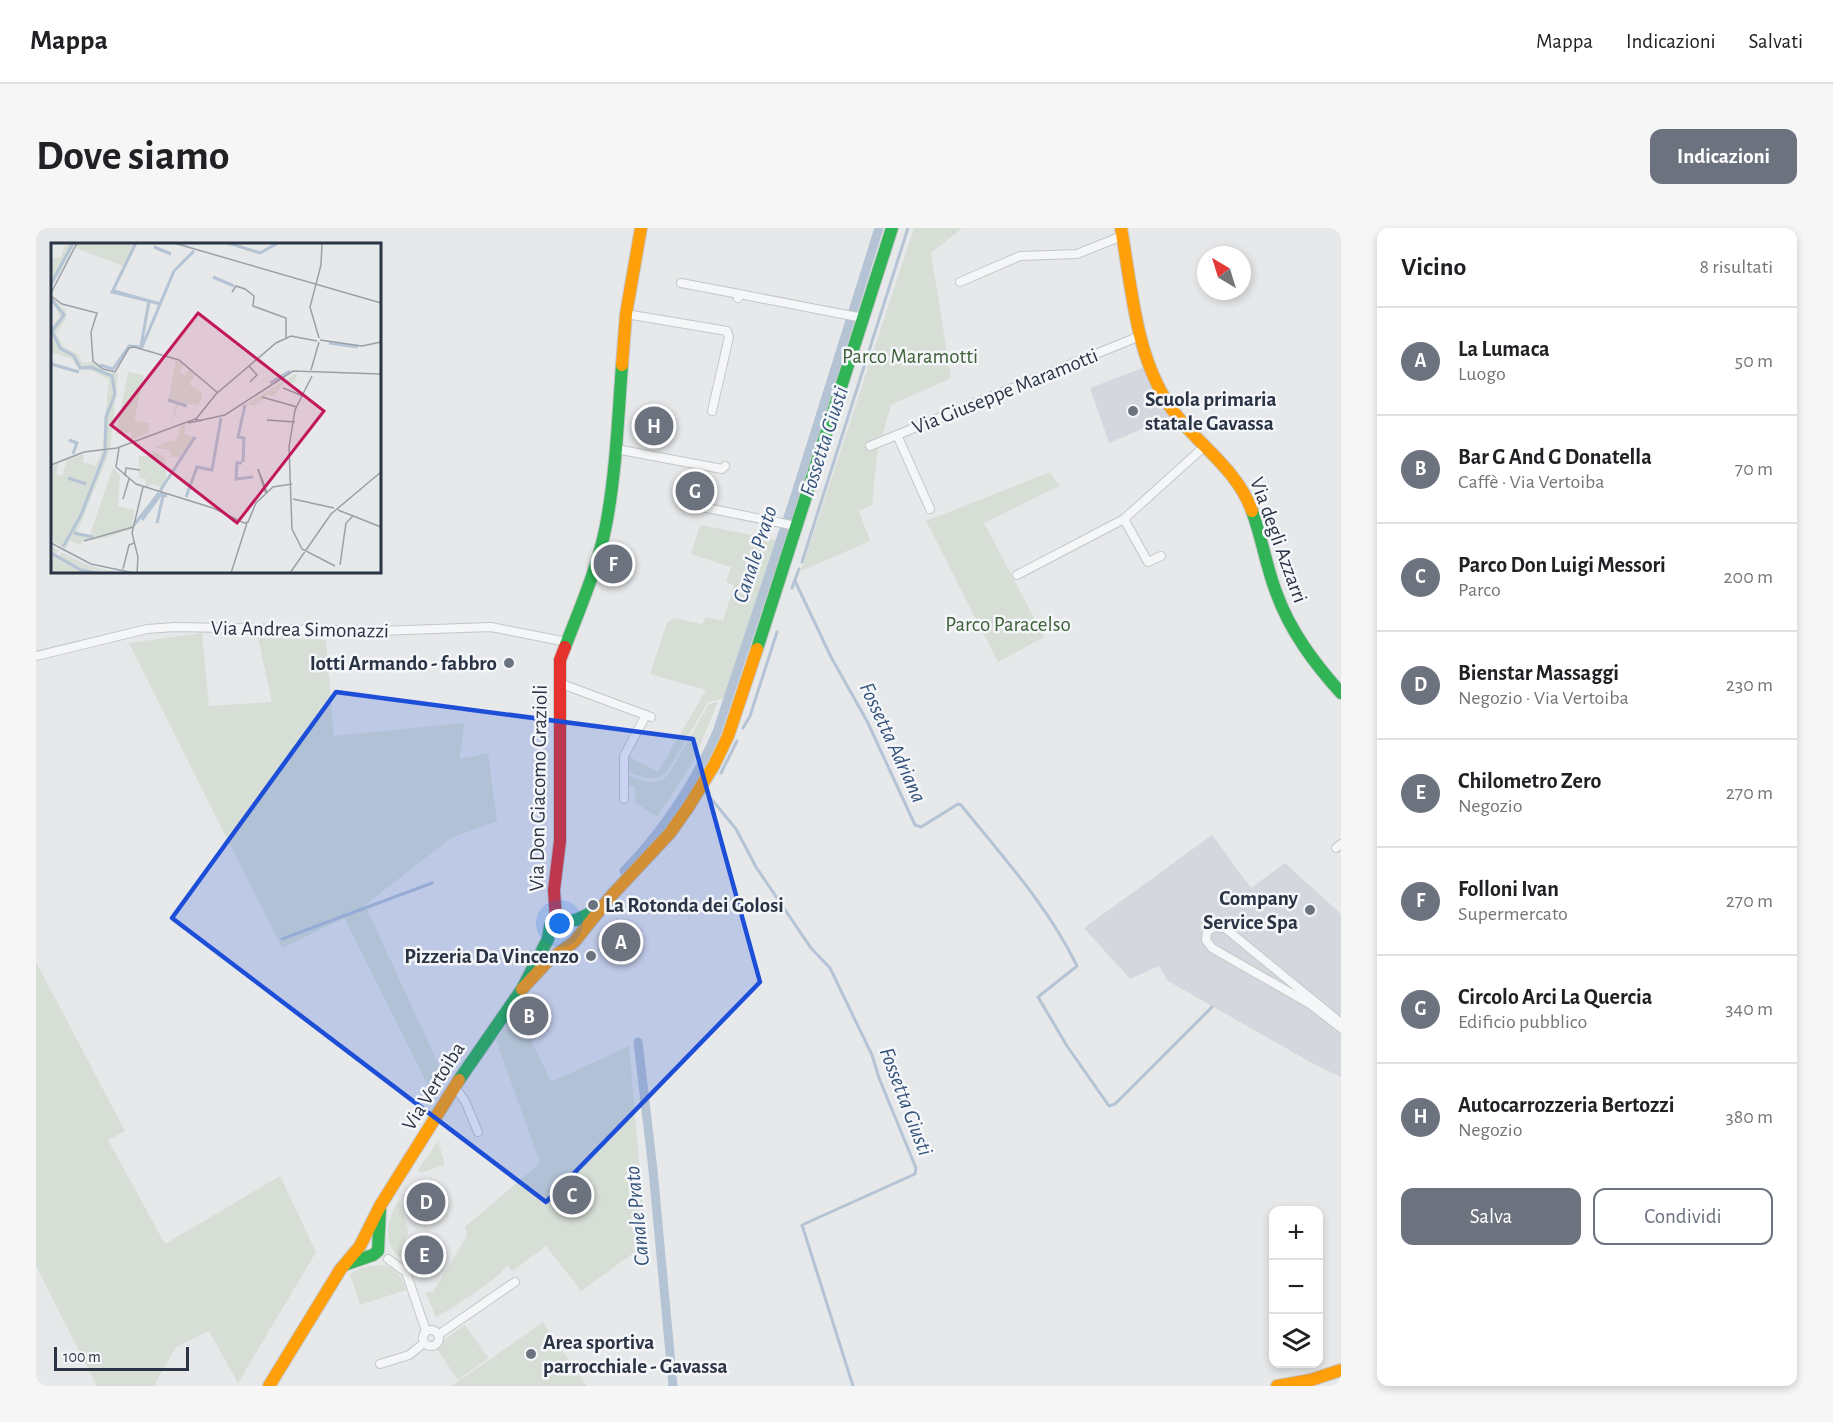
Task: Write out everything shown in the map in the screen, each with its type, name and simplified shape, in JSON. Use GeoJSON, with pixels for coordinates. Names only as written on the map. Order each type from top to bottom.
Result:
{"type":"FeatureCollection","features":[{"type":"Feature","properties":{"kind":"main road","name":"Via Don Giacomo Grazioli"},"geometry":{"type":"LineString","coordinates":[[556,920],[554,890],[561,842],[560,660],[583,601],[604,535],[616,449],[626,314],[641,228]]}},
{"type":"Feature","properties":{"kind":"main road"},"geometry":{"type":"LineString","coordinates":[[522,989],[562,949],[571,946],[600,908],[670,833],[694,798],[721,751],[740,701],[855,316],[892,228]]}},
{"type":"Feature","properties":{"kind":"main road","name":"Via degli Azzarri"},"geometry":{"type":"LineString","coordinates":[[1121,232],[1140,336],[1148,364],[1166,402],[1174,415],[1233,474],[1253,513],[1275,590],[1294,633],[1308,655],[1341,693]]}},
{"type":"Feature","properties":{"kind":"main road"},"geometry":{"type":"LineString","coordinates":[[570,922],[600,908]]}},
{"type":"Feature","properties":{"kind":"main road"},"geometry":{"type":"LineString","coordinates":[[522,989],[548,939],[550,926],[556,920],[570,922],[576,929],[576,938]]}},
{"type":"Feature","properties":{"kind":"main road"},"geometry":{"type":"LineString","coordinates":[[548,939],[553,946],[562,949]]}},
{"type":"Feature","properties":{"kind":"main road","name":"Via Vertoiba"},"geometry":{"type":"LineString","coordinates":[[340,1270],[362,1242],[380,1206],[455,1086],[522,989]]}},
{"type":"Feature","properties":{"kind":"main road"},"geometry":{"type":"LineString","coordinates":[[375,1250],[380,1206]]}},
{"type":"Feature","properties":{"kind":"main road"},"geometry":{"type":"LineString","coordinates":[[373,1237],[375,1250],[362,1253],[362,1242],[373,1237]]}},
{"type":"Feature","properties":{"kind":"main road"},"geometry":{"type":"LineString","coordinates":[[269,1386],[340,1270],[375,1250]]}},
{"type":"Feature","properties":{"kind":"main road"},"geometry":{"type":"LineString","coordinates":[[1277,1386],[1311,1380],[1341,1370]]}},
{"type":"Feature","properties":{"kind":"street","name":"Via degli Azzarri"},"geometry":{"type":"LineString","coordinates":[[960,282],[1020,256],[1077,254],[1121,232]]}},
{"type":"Feature","properties":{"kind":"street"},"geometry":{"type":"LineString","coordinates":[[681,283],[739,296],[855,316]]}},
{"type":"Feature","properties":{"kind":"street"},"geometry":{"type":"LineString","coordinates":[[626,314],[726,330],[729,333],[712,411]]}},
{"type":"Feature","properties":{"kind":"street","name":"Via Giuseppe Maramotti"},"geometry":{"type":"LineString","coordinates":[[870,446],[1140,336]]}},
{"type":"Feature","properties":{"kind":"street"},"geometry":{"type":"LineString","coordinates":[[897,435],[930,508]]}},
{"type":"Feature","properties":{"kind":"street"},"geometry":{"type":"LineString","coordinates":[[1017,575],[1124,519],[1205,446]]}},
{"type":"Feature","properties":{"kind":"street"},"geometry":{"type":"LineString","coordinates":[[616,449],[722,469],[725,466]]}},
{"type":"Feature","properties":{"kind":"street"},"geometry":{"type":"LineString","coordinates":[[702,507],[792,526]]}},
{"type":"Feature","properties":{"kind":"street"},"geometry":{"type":"LineString","coordinates":[[1124,519],[1148,562],[1161,556]]}},
{"type":"Feature","properties":{"kind":"street","name":"Via Andrea Simonazzi"},"geometry":{"type":"LineString","coordinates":[[36,656],[147,629],[174,627],[378,631],[491,627],[567,642]]}},
{"type":"Feature","properties":{"kind":"street"},"geometry":{"type":"LineString","coordinates":[[560,683],[649,716],[623,758],[624,799]]}},
{"type":"Feature","properties":{"kind":"street"},"geometry":{"type":"LineString","coordinates":[[1341,1023],[1225,928],[1214,927],[1207,932],[1206,940],[1212,948],[1310,1004],[1341,1028]]}},
{"type":"Feature","properties":{"kind":"street"},"geometry":{"type":"LineString","coordinates":[[455,1086],[465,1101],[478,1132]]}},
{"type":"Feature","properties":{"kind":"street"},"geometry":{"type":"LineString","coordinates":[[375,1250],[406,1272],[426,1331],[423,1335],[424,1343]]}},
{"type":"Feature","properties":{"kind":"street"},"geometry":{"type":"LineString","coordinates":[[438,1335],[515,1282]]}},
{"type":"Feature","properties":{"kind":"street"},"geometry":{"type":"LineString","coordinates":[[424,1343],[434,1346],[439,1340],[435,1331],[426,1331]]}},
{"type":"Feature","properties":{"kind":"street"},"geometry":{"type":"LineString","coordinates":[[380,1364],[409,1355],[424,1343]]}},
{"type":"Feature","properties":{"kind":"highlighted area"},"geometry":{"type":"Polygon","coordinates":[[[336,692],[693,739],[760,982],[546,1202],[172,918],[336,692]]]}},
{"type":"Feature","properties":{"kind":"shaded area","name":"Scuola primaria statale Gavassa"},"geometry":{"type":"Polygon","coordinates":[[[1145,367],[1171,417],[1109,443],[1090,388],[1145,367]]]}},
{"type":"Feature","properties":{"kind":"shaded area"},"geometry":{"type":"Polygon","coordinates":[[[1212,835],[1251,888],[1285,863],[1341,914],[1341,1077],[1312,1063],[1168,981],[1159,966],[1130,979],[1084,928],[1212,835]]]}},
{"type":"Feature","properties":{"kind":"green space","name":"Parco Maramotti"},"geometry":{"type":"Polygon","coordinates":[[[914,228],[962,228],[931,253],[951,378],[891,405],[877,455],[872,505],[859,511],[870,541],[801,571],[914,228]]]}},
{"type":"Feature","properties":{"kind":"green space","name":"Parco Paracelso"},"geometry":{"type":"Polygon","coordinates":[[[1050,472],[1059,486],[984,523],[1044,637],[998,662],[926,521],[1050,472]]]}},
{"type":"Feature","properties":{"kind":"green space"},"geometry":{"type":"Polygon","coordinates":[[[700,525],[778,540],[728,695],[732,697],[708,702],[667,772],[657,777],[643,777],[628,772],[630,757],[658,772],[706,690],[650,674],[667,623],[674,618],[702,624],[706,617],[723,621],[734,585],[726,582],[731,567],[691,554],[700,525]]]}},
{"type":"Feature","properties":{"kind":"green space"},"geometry":{"type":"Polygon","coordinates":[[[202,633],[209,706],[272,702],[258,638],[326,640],[334,736],[464,723],[460,759],[488,753],[497,821],[451,838],[365,905],[443,1074],[430,1090],[344,918],[282,948],[129,643],[202,633]]]}},
{"type":"Feature","properties":{"kind":"green space"},"geometry":{"type":"Polygon","coordinates":[[[718,702],[693,762],[658,816],[635,802],[635,787],[628,785],[628,776],[654,782],[669,774],[709,704],[718,702]]]}},
{"type":"Feature","properties":{"kind":"green space"},"geometry":{"type":"Polygon","coordinates":[[[36,962],[125,1131],[108,1140],[165,1244],[280,1176],[283,1182],[316,1252],[238,1383],[209,1331],[176,1347],[154,1386],[97,1386],[36,1266],[36,962]]]}},
{"type":"Feature","properties":{"kind":"green space"},"geometry":{"type":"Polygon","coordinates":[[[517,1010],[551,1082],[629,1046],[646,1244],[581,1291],[546,1246],[513,1271],[507,1265],[495,1278],[436,1318],[426,1293],[433,1292],[467,1236],[465,1227],[540,1163],[496,1040],[517,1010]]]}},
{"type":"Feature","properties":{"kind":"green space"},"geometry":{"type":"Polygon","coordinates":[[[438,1141],[445,1165],[419,1173],[418,1170],[438,1141]]]}},
{"type":"Feature","properties":{"kind":"green space"},"geometry":{"type":"Polygon","coordinates":[[[399,1200],[408,1230],[400,1249],[405,1253],[401,1258],[391,1245],[388,1230],[399,1200]]]}},
{"type":"Feature","properties":{"kind":"green space"},"geometry":{"type":"Polygon","coordinates":[[[381,1265],[398,1273],[406,1290],[360,1305],[350,1274],[360,1268],[381,1265]]]}},
{"type":"Feature","properties":{"kind":"green space","name":"Area sportiva parrocchiale - Gavassa"},"geometry":{"type":"Polygon","coordinates":[[[543,1322],[587,1386],[452,1386],[543,1322]]]}},
{"type":"Feature","properties":{"kind":"green space"},"geometry":{"type":"Polygon","coordinates":[[[465,1325],[488,1358],[458,1380],[437,1349],[443,1341],[465,1325]]]}},
{"type":"Feature","properties":{"kind":"waterway","name":"Canale Prato"},"geometry":{"type":"LineString","coordinates":[[624,871],[677,806],[717,732],[796,493],[879,228]]}},
{"type":"Feature","properties":{"kind":"waterway","name":"Fossetta Giusti"},"geometry":{"type":"LineString","coordinates":[[802,562],[908,228]]}},
{"type":"Feature","properties":{"kind":"waterway","name":"Fossetta Giusti"},"geometry":{"type":"LineString","coordinates":[[792,588],[799,569]]}},
{"type":"Feature","properties":{"kind":"waterway","name":"Fossetta Adriana"},"geometry":{"type":"LineString","coordinates":[[795,581],[831,657],[867,721],[915,825],[921,827],[958,804],[961,805],[1038,901],[1076,964]]}},
{"type":"Feature","properties":{"kind":"waterway","name":"Fossetta Giusti"},"geometry":{"type":"LineString","coordinates":[[743,728],[750,716],[777,632]]}},
{"type":"Feature","properties":{"kind":"waterway","name":"Fossetta Giusti"},"geometry":{"type":"LineString","coordinates":[[721,773],[737,741]]}},
{"type":"Feature","properties":{"kind":"waterway","name":"Fossetta Giusti"},"geometry":{"type":"LineString","coordinates":[[709,793],[708,795],[736,829],[756,867],[811,948],[830,968],[872,1055],[879,1078],[916,1168],[915,1174],[802,1225],[853,1386]]}},
{"type":"Feature","properties":{"kind":"waterway"},"geometry":{"type":"LineString","coordinates":[[282,939],[432,883]]}},
{"type":"Feature","properties":{"kind":"waterway","name":"Fossetta Adriana"},"geometry":{"type":"LineString","coordinates":[[1077,966],[1038,997],[1067,1046],[1109,1106],[1115,1104],[1212,1007]]}},
{"type":"Feature","properties":{"kind":"waterway","name":"Canale Prato"},"geometry":{"type":"LineString","coordinates":[[638,1042],[653,1170],[673,1386]]}},
{"type":"Feature","properties":{"kind":"traffic: fast"},"geometry":{"type":"LineString","coordinates":[[757,649],[892,228]]}},
{"type":"Feature","properties":{"kind":"traffic: fast"},"geometry":{"type":"LineString","coordinates":[[565,647],[603,541],[614,465],[622,365]]}},
{"type":"Feature","properties":{"kind":"traffic: fast"},"geometry":{"type":"LineString","coordinates":[[1252,511],[1273,582],[1288,620],[1312,658],[1341,693]]}},
{"type":"Feature","properties":{"kind":"traffic: fast"},"geometry":{"type":"LineString","coordinates":[[459,1080],[522,989],[548,939],[550,926],[558,921],[576,920],[597,910]]}},
{"type":"Feature","properties":{"kind":"traffic: fast"},"geometry":{"type":"LineString","coordinates":[[347,1264],[378,1251],[380,1210]]}},
{"type":"Feature","properties":{"kind":"traffic: slow"},"geometry":{"type":"LineString","coordinates":[[622,365],[626,314],[641,228]]}},
{"type":"Feature","properties":{"kind":"traffic: slow"},"geometry":{"type":"LineString","coordinates":[[1121,228],[1142,344],[1159,388],[1181,421],[1236,482],[1252,511]]}},
{"type":"Feature","properties":{"kind":"traffic: slow"},"geometry":{"type":"LineString","coordinates":[[522,989],[549,960],[574,942],[612,895],[670,833],[689,806],[714,765],[728,736],[757,649]]}},
{"type":"Feature","properties":{"kind":"traffic: slow"},"geometry":{"type":"LineString","coordinates":[[269,1386],[340,1270],[360,1246],[380,1206],[459,1080]]}},
{"type":"Feature","properties":{"kind":"traffic: slow"},"geometry":{"type":"LineString","coordinates":[[1277,1386],[1311,1380],[1341,1370]]}},
{"type":"Feature","properties":{"kind":"traffic: jam"},"geometry":{"type":"LineString","coordinates":[[556,920],[554,890],[560,841],[560,660],[565,647]]}},
{"type":"Feature","properties":{"kind":"place","name":"Scuola primaria statale Gavassa"},"geometry":{"type":"Point","coordinates":[1133,411]}},
{"type":"Feature","properties":{"kind":"place","name":"Autocarrozzeria Bertozzi"},"geometry":{"type":"Point","coordinates":[654,426]}},
{"type":"Feature","properties":{"kind":"place","name":"Circolo Arci La Quercia"},"geometry":{"type":"Point","coordinates":[695,491]}},
{"type":"Feature","properties":{"kind":"place","name":"Folloni Ivan"},"geometry":{"type":"Point","coordinates":[613,564]}},
{"type":"Feature","properties":{"kind":"place","name":"Iotti Armando - fabbro"},"geometry":{"type":"Point","coordinates":[509,663]}},
{"type":"Feature","properties":{"kind":"place","name":"La Rotonda dei Golosi"},"geometry":{"type":"Point","coordinates":[593,905]}},
{"type":"Feature","properties":{"kind":"place","name":"Company Service Spa"},"geometry":{"type":"Point","coordinates":[1310,910]}},
{"type":"Feature","properties":{"kind":"place","name":"La Lumaca"},"geometry":{"type":"Point","coordinates":[621,942]}},
{"type":"Feature","properties":{"kind":"place","name":"Pizzeria Da Vincenzo"},"geometry":{"type":"Point","coordinates":[591,956]}},
{"type":"Feature","properties":{"kind":"place","name":"Bar G And G Donatella"},"geometry":{"type":"Point","coordinates":[529,1016]}},
{"type":"Feature","properties":{"kind":"place","name":"Parco Don Luigi Messori"},"geometry":{"type":"Point","coordinates":[572,1195]}},
{"type":"Feature","properties":{"kind":"place","name":"Bienstar Massaggi"},"geometry":{"type":"Point","coordinates":[426,1202]}},
{"type":"Feature","properties":{"kind":"place","name":"Chilometro Zero"},"geometry":{"type":"Point","coordinates":[424,1255]}},
{"type":"Feature","properties":{"kind":"place","name":"Area sportiva parrocchiale - Gavassa"},"geometry":{"type":"Point","coordinates":[531,1354]}}]}
